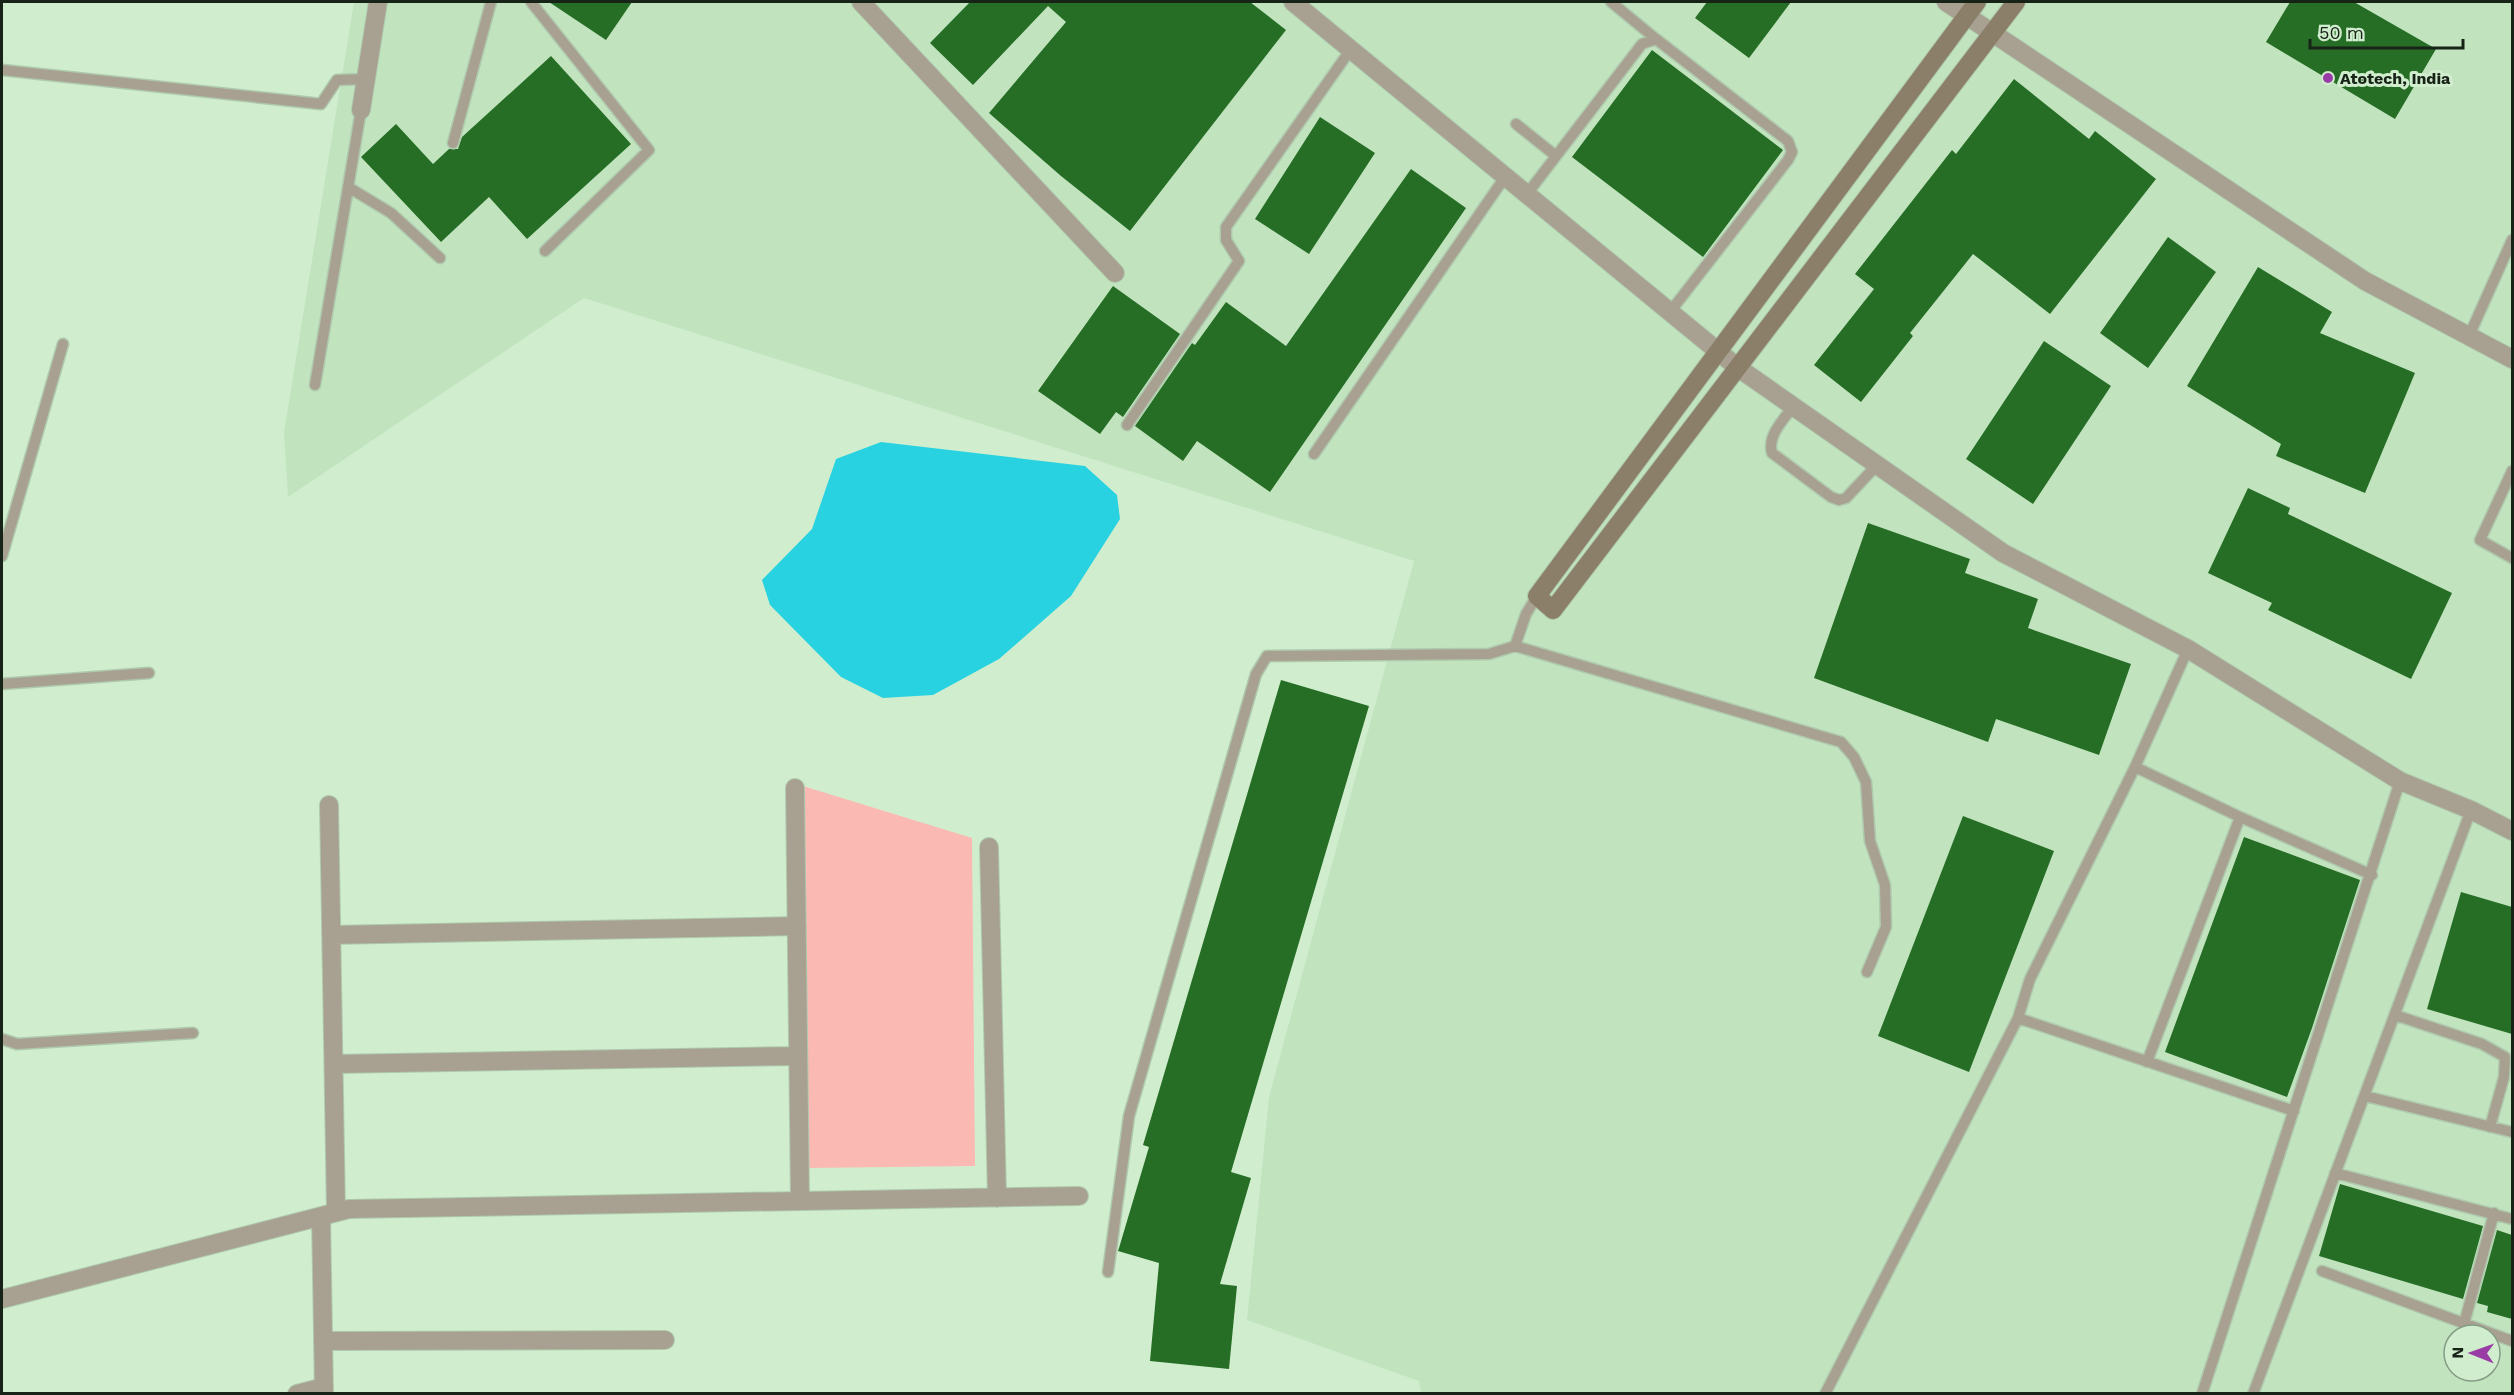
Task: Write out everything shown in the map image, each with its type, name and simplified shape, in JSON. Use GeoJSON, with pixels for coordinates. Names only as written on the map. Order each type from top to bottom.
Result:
{"type":"FeatureCollection","features":[{"type":"Feature","properties":{"kind":"street"},"geometry":{"type":"LineString","coordinates":[[361,110],[378,2]]}},
{"type":"Feature","properties":{"kind":"street"},"geometry":{"type":"LineString","coordinates":[[861,2],[1115,273]]}},
{"type":"Feature","properties":{"kind":"street"},"geometry":{"type":"LineString","coordinates":[[1293,2],[1737,367],[2003,553],[2188,649],[2400,781],[2471,810],[2512,831]]}},
{"type":"Feature","properties":{"kind":"street"},"geometry":{"type":"LineString","coordinates":[[1946,2],[2365,281],[2512,359]]}},
{"type":"Feature","properties":{"kind":"street"},"geometry":{"type":"LineString","coordinates":[[1977,2],[1537,596],[1552,610],[2016,2]]}},
{"type":"Feature","properties":{"kind":"street"},"geometry":{"type":"LineString","coordinates":[[795,788],[800,1201]]}},
{"type":"Feature","properties":{"kind":"street"},"geometry":{"type":"LineString","coordinates":[[297,1394],[324,1390],[323,1341],[334,1064],[329,805]]}},
{"type":"Feature","properties":{"kind":"street"},"geometry":{"type":"LineString","coordinates":[[989,847],[997,1198]]}},
{"type":"Feature","properties":{"kind":"street"},"geometry":{"type":"LineString","coordinates":[[331,935],[797,926]]}},
{"type":"Feature","properties":{"kind":"street"},"geometry":{"type":"LineString","coordinates":[[334,1064],[798,1056]]}},
{"type":"Feature","properties":{"kind":"street"},"geometry":{"type":"LineString","coordinates":[[2,1299],[349,1209],[1079,1196]]}},
{"type":"Feature","properties":{"kind":"street"},"geometry":{"type":"LineString","coordinates":[[323,1341],[664,1340]]}},
{"type":"Feature","properties":{"kind":"lane"},"geometry":{"type":"LineString","coordinates":[[453,143],[491,2]]}},
{"type":"Feature","properties":{"kind":"lane"},"geometry":{"type":"LineString","coordinates":[[531,2],[650,150],[545,251]]}},
{"type":"Feature","properties":{"kind":"lane"},"geometry":{"type":"LineString","coordinates":[[1611,2],[1791,145],[1788,160],[1670,312]]}},
{"type":"Feature","properties":{"kind":"lane"},"geometry":{"type":"LineString","coordinates":[[1527,194],[1642,44],[1656,39]]}},
{"type":"Feature","properties":{"kind":"lane"},"geometry":{"type":"LineString","coordinates":[[1127,425],[1239,261],[1226,240],[1226,228],[1351,49]]}},
{"type":"Feature","properties":{"kind":"lane"},"geometry":{"type":"LineString","coordinates":[[2,70],[321,104],[337,80],[366,79]]}},
{"type":"Feature","properties":{"kind":"lane"},"geometry":{"type":"LineString","coordinates":[[315,385],[361,110]]}},
{"type":"Feature","properties":{"kind":"lane"},"geometry":{"type":"LineString","coordinates":[[1516,124],[1556,156]]}},
{"type":"Feature","properties":{"kind":"lane"},"geometry":{"type":"LineString","coordinates":[[1314,454],[1505,177]]}},
{"type":"Feature","properties":{"kind":"lane"},"geometry":{"type":"LineString","coordinates":[[348,187],[391,213],[440,258]]}},
{"type":"Feature","properties":{"kind":"lane"},"geometry":{"type":"LineString","coordinates":[[2469,336],[2512,240]]}},
{"type":"Feature","properties":{"kind":"lane"},"geometry":{"type":"LineString","coordinates":[[2,556],[63,344]]}},
{"type":"Feature","properties":{"kind":"lane"},"geometry":{"type":"LineString","coordinates":[[1793,407],[1772,436],[1770,446],[1772,453],[1832,497],[1839,500],[1846,498],[1877,465]]}},
{"type":"Feature","properties":{"kind":"lane"},"geometry":{"type":"LineString","coordinates":[[2512,471],[2480,540],[2512,558]]}},
{"type":"Feature","properties":{"kind":"lane"},"geometry":{"type":"LineString","coordinates":[[1515,646],[1526,614],[1537,596]]}},
{"type":"Feature","properties":{"kind":"lane"},"geometry":{"type":"LineString","coordinates":[[1108,1272],[1128,1116],[1257,674],[1267,656],[1489,654],[1515,646],[1841,742],[1854,757],[1866,782],[1870,841],[1884,885],[1887,927],[1868,972]]}},
{"type":"Feature","properties":{"kind":"lane"},"geometry":{"type":"LineString","coordinates":[[1825,1394],[2018,1018],[2031,979],[2135,767],[2188,649]]}},
{"type":"Feature","properties":{"kind":"lane"},"geometry":{"type":"LineString","coordinates":[[2,684],[149,673]]}},
{"type":"Feature","properties":{"kind":"lane"},"geometry":{"type":"LineString","coordinates":[[2135,767],[2240,817],[2372,875]]}},
{"type":"Feature","properties":{"kind":"lane"},"geometry":{"type":"LineString","coordinates":[[2202,1394],[2372,875],[2400,781]]}},
{"type":"Feature","properties":{"kind":"lane"},"geometry":{"type":"LineString","coordinates":[[2253,1394],[2471,810]]}},
{"type":"Feature","properties":{"kind":"lane"},"geometry":{"type":"LineString","coordinates":[[2147,1062],[2240,817]]}},
{"type":"Feature","properties":{"kind":"lane"},"geometry":{"type":"LineString","coordinates":[[2395,1015],[2482,1044],[2505,1057],[2504,1077],[2490,1127]]}},
{"type":"Feature","properties":{"kind":"lane"},"geometry":{"type":"LineString","coordinates":[[2018,1018],[2294,1111]]}},
{"type":"Feature","properties":{"kind":"lane"},"geometry":{"type":"LineString","coordinates":[[2,1039],[17,1044],[193,1033]]}},
{"type":"Feature","properties":{"kind":"lane"},"geometry":{"type":"LineString","coordinates":[[2365,1096],[2512,1132]]}},
{"type":"Feature","properties":{"kind":"lane"},"geometry":{"type":"LineString","coordinates":[[2335,1173],[2512,1219]]}},
{"type":"Feature","properties":{"kind":"lane"},"geometry":{"type":"LineString","coordinates":[[2464,1323],[2494,1213]]}},
{"type":"Feature","properties":{"kind":"lane"},"geometry":{"type":"LineString","coordinates":[[2322,1271],[2461,1323]]}},
{"type":"Feature","properties":{"kind":"shaded area"},"geometry":{"type":"Polygon","coordinates":[[[354,2],[2512,2],[2512,1393],[1421,1393],[1419,1381],[1247,1320],[1269,1097],[1414,561],[584,298],[288,497],[284,432],[354,2]]]}},
{"type":"Feature","properties":{"kind":"shaded area"},"geometry":{"type":"Polygon","coordinates":[[[803,786],[972,838],[975,1166],[808,1168],[803,786]]]}},
{"type":"Feature","properties":{"kind":"water"},"geometry":{"type":"Polygon","coordinates":[[[881,442],[1085,466],[1117,495],[1120,519],[1071,596],[999,659],[933,695],[883,698],[841,677],[770,605],[762,580],[812,529],[836,459],[881,442]]]}},
{"type":"Feature","properties":{"kind":"building"},"geometry":{"type":"Polygon","coordinates":[[[549,2],[632,2],[606,40],[549,2]]]}},
{"type":"Feature","properties":{"kind":"building"},"geometry":{"type":"Polygon","coordinates":[[[970,2],[1250,2],[1286,30],[1130,231],[1061,176],[989,113],[1066,22],[1048,6],[973,85],[930,43],[970,2]]]}},
{"type":"Feature","properties":{"kind":"building"},"geometry":{"type":"Polygon","coordinates":[[[1707,2],[1791,2],[1749,58],[1695,18],[1707,2]]]}},
{"type":"Feature","properties":{"kind":"building"},"geometry":{"type":"Polygon","coordinates":[[[2290,2],[2354,2],[2436,49],[2395,119],[2266,42],[2290,2]]]}},
{"type":"Feature","properties":{"kind":"building"},"geometry":{"type":"Polygon","coordinates":[[[1652,50],[1783,150],[1703,257],[1572,157],[1652,50]]]}},
{"type":"Feature","properties":{"kind":"building"},"geometry":{"type":"Polygon","coordinates":[[[551,56],[631,144],[527,239],[489,197],[441,242],[361,157],[396,124],[433,164],[449,149],[458,149],[462,137],[551,56]]]}},
{"type":"Feature","properties":{"kind":"building"},"geometry":{"type":"Polygon","coordinates":[[[2014,79],[2089,139],[2095,131],[2156,179],[2050,314],[1973,254],[1910,333],[1913,336],[1861,402],[1814,365],[1874,289],[1855,274],[1952,150],[1956,154],[2014,79]]]}},
{"type":"Feature","properties":{"kind":"building"},"geometry":{"type":"Polygon","coordinates":[[[1320,117],[1375,153],[1309,254],[1255,219],[1320,117]]]}},
{"type":"Feature","properties":{"kind":"building"},"geometry":{"type":"Polygon","coordinates":[[[1411,169],[1466,208],[1270,492],[1197,441],[1183,461],[1135,426],[1192,343],[1195,345],[1226,302],[1286,346],[1411,169]]]}},
{"type":"Feature","properties":{"kind":"building"},"geometry":{"type":"Polygon","coordinates":[[[2168,237],[2216,272],[2148,368],[2100,333],[2168,237]]]}},
{"type":"Feature","properties":{"kind":"building"},"geometry":{"type":"Polygon","coordinates":[[[2258,267],[2332,312],[2320,333],[2415,373],[2365,493],[2276,456],[2281,444],[2187,386],[2258,267]]]}},
{"type":"Feature","properties":{"kind":"building"},"geometry":{"type":"Polygon","coordinates":[[[1113,286],[1180,334],[1123,417],[1116,412],[1100,434],[1038,391],[1113,286]]]}},
{"type":"Feature","properties":{"kind":"building"},"geometry":{"type":"Polygon","coordinates":[[[2044,341],[2111,386],[2033,504],[1966,459],[2044,341]]]}},
{"type":"Feature","properties":{"kind":"building"},"geometry":{"type":"Polygon","coordinates":[[[2248,488],[2290,508],[2288,514],[2452,593],[2411,679],[2268,610],[2272,603],[2208,573],[2248,488]]]}},
{"type":"Feature","properties":{"kind":"building"},"geometry":{"type":"Polygon","coordinates":[[[1868,523],[1970,559],[1965,573],[2038,599],[2028,628],[2131,664],[2099,755],[1996,719],[1988,742],[1814,678],[1868,523]]]}},
{"type":"Feature","properties":{"kind":"building"},"geometry":{"type":"Polygon","coordinates":[[[1281,680],[1369,706],[1231,1172],[1251,1178],[1220,1284],[1237,1286],[1229,1369],[1150,1361],[1159,1263],[1118,1251],[1149,1147],[1143,1145],[1281,680]]]}},
{"type":"Feature","properties":{"kind":"building"},"geometry":{"type":"Polygon","coordinates":[[[1963,816],[2054,851],[1969,1072],[1878,1036],[1963,816]]]}},
{"type":"Feature","properties":{"kind":"building"},"geometry":{"type":"Polygon","coordinates":[[[2244,837],[2360,880],[2287,1097],[2165,1052],[2244,837]]]}},
{"type":"Feature","properties":{"kind":"building"},"geometry":{"type":"Polygon","coordinates":[[[2461,892],[2512,907],[2512,1034],[2427,1009],[2461,892]]]}},
{"type":"Feature","properties":{"kind":"building"},"geometry":{"type":"Polygon","coordinates":[[[2340,1184],[2483,1226],[2463,1299],[2319,1256],[2340,1184]]]}},
{"type":"Feature","properties":{"kind":"building"},"geometry":{"type":"Polygon","coordinates":[[[2497,1230],[2512,1235],[2512,1319],[2487,1312],[2488,1306],[2477,1303],[2497,1230]]]}},
{"type":"Feature","properties":{"kind":"place","name":"Atotech, India"},"geometry":{"type":"Point","coordinates":[2328,78]}}]}
